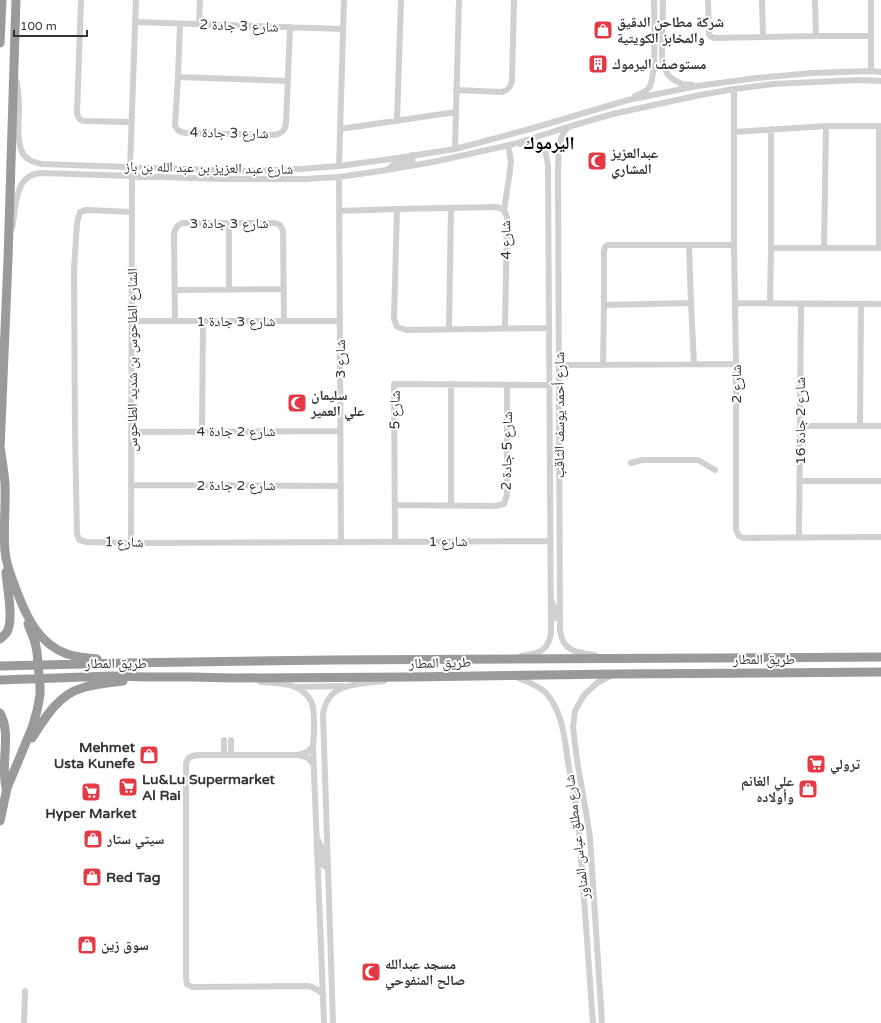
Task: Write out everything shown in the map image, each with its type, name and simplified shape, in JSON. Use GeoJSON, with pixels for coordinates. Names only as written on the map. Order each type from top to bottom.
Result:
{"type":"FeatureCollection","features":[{"type":"Feature","properties":{"kind":"highway"},"geometry":{"type":"LineString","coordinates":[[0,43],[2,0]]}},
{"type":"Feature","properties":{"kind":"highway"},"geometry":{"type":"LineString","coordinates":[[0,639],[7,632],[9,625],[9,603],[6,578],[5,483],[0,448],[17,1]]}},
{"type":"Feature","properties":{"kind":"highway"},"geometry":{"type":"LineString","coordinates":[[6,560],[8,570],[28,620],[46,642],[73,656],[124,663]]}},
{"type":"Feature","properties":{"kind":"highway"},"geometry":{"type":"LineString","coordinates":[[0,821],[7,788],[32,728],[40,695],[40,679],[34,642],[24,611]]}},
{"type":"Feature","properties":{"kind":"highway","name":"طريق المطار"},"geometry":{"type":"LineString","coordinates":[[0,666],[339,660],[881,657]]}},
{"type":"Feature","properties":{"kind":"highway","name":"طريق المطار"},"geometry":{"type":"LineString","coordinates":[[0,680],[112,676],[191,676],[234,678],[881,672]]}},
{"type":"Feature","properties":{"kind":"highway"},"geometry":{"type":"LineString","coordinates":[[20,756],[49,712],[67,695],[89,686],[146,677]]}},
{"type":"Feature","properties":{"kind":"highway"},"geometry":{"type":"LineString","coordinates":[[0,713],[5,729],[4,776],[7,788]]}},
{"type":"Feature","properties":{"kind":"street"},"geometry":{"type":"LineString","coordinates":[[81,0],[78,117],[84,122],[131,122]]}},
{"type":"Feature","properties":{"kind":"street"},"geometry":{"type":"LineString","coordinates":[[130,168],[136,0]]}},
{"type":"Feature","properties":{"kind":"street"},"geometry":{"type":"LineString","coordinates":[[199,24],[200,0]]}},
{"type":"Feature","properties":{"kind":"street"},"geometry":{"type":"LineString","coordinates":[[339,166],[344,0]]}},
{"type":"Feature","properties":{"kind":"street"},"geometry":{"type":"LineString","coordinates":[[397,120],[401,0]]}},
{"type":"Feature","properties":{"kind":"street"},"geometry":{"type":"LineString","coordinates":[[454,149],[459,0]]}},
{"type":"Feature","properties":{"kind":"street"},"geometry":{"type":"LineString","coordinates":[[456,90],[502,92],[509,88],[512,80],[514,0]]}},
{"type":"Feature","properties":{"kind":"street"},"geometry":{"type":"LineString","coordinates":[[628,100],[649,87],[653,78],[654,0]]}},
{"type":"Feature","properties":{"kind":"street"},"geometry":{"type":"LineString","coordinates":[[663,0],[663,65],[668,75],[674,80],[682,84],[697,86]]}},
{"type":"Feature","properties":{"kind":"street"},"geometry":{"type":"LineString","coordinates":[[708,0],[709,34],[714,38],[763,36],[871,36]]}},
{"type":"Feature","properties":{"kind":"street"},"geometry":{"type":"LineString","coordinates":[[762,0],[763,36]]}},
{"type":"Feature","properties":{"kind":"street"},"geometry":{"type":"LineString","coordinates":[[815,0],[816,36]]}},
{"type":"Feature","properties":{"kind":"street"},"geometry":{"type":"LineString","coordinates":[[871,0],[871,71]]}},
{"type":"Feature","properties":{"kind":"street","name":"شارع 3 جادة 2"},"geometry":{"type":"LineString","coordinates":[[135,22],[343,29]]}},
{"type":"Feature","properties":{"kind":"street","name":"شارع 3 جادة 4"},"geometry":{"type":"LineString","coordinates":[[180,24],[175,125],[177,130],[186,133],[274,134],[285,130],[290,27]]}},
{"type":"Feature","properties":{"kind":"street"},"geometry":{"type":"LineString","coordinates":[[654,54],[662,54]]}},
{"type":"Feature","properties":{"kind":"street","name":"شارع عبد العزيز بن عبد الله بن باز"},"geometry":{"type":"LineString","coordinates":[[14,69],[19,99],[20,142],[23,153],[32,162],[42,164],[130,168],[245,171],[339,166],[444,151],[530,129],[628,100],[697,86],[757,78],[822,73],[881,72]]}},
{"type":"Feature","properties":{"kind":"street"},"geometry":{"type":"LineString","coordinates":[[832,82],[832,76],[849,72]]}},
{"type":"Feature","properties":{"kind":"street"},"geometry":{"type":"LineString","coordinates":[[796,83],[822,78],[822,73]]}},
{"type":"Feature","properties":{"kind":"street"},"geometry":{"type":"LineString","coordinates":[[178,76],[288,81]]}},
{"type":"Feature","properties":{"kind":"street","name":"شارع عبد العزيز بن عبد الله بن باز"},"geometry":{"type":"LineString","coordinates":[[9,241],[20,187],[25,179],[32,175],[42,173],[220,179],[304,179],[339,177],[438,161],[511,144],[636,109],[700,95],[772,84],[881,81]]}},
{"type":"Feature","properties":{"kind":"street","name":"شارع 2"},"geometry":{"type":"LineString","coordinates":[[734,89],[736,530],[739,536],[744,538],[881,537]]}},
{"type":"Feature","properties":{"kind":"street"},"geometry":{"type":"LineString","coordinates":[[340,129],[456,112]]}},
{"type":"Feature","properties":{"kind":"street","name":"شارع أحمد يوسف الثاقب"},"geometry":{"type":"LineString","coordinates":[[571,126],[563,132],[560,140],[558,187],[560,630],[564,643],[573,651],[578,653],[624,659]]}},
{"type":"Feature","properties":{"kind":"street"},"geometry":{"type":"LineString","coordinates":[[734,132],[826,126],[880,126],[880,248],[771,248]]}},
{"type":"Feature","properties":{"kind":"street"},"geometry":{"type":"LineString","coordinates":[[824,248],[826,126]]}},
{"type":"Feature","properties":{"kind":"street"},"geometry":{"type":"LineString","coordinates":[[770,304],[771,129]]}},
{"type":"Feature","properties":{"kind":"street"},"geometry":{"type":"LineString","coordinates":[[504,210],[510,171],[511,144]]}},
{"type":"Feature","properties":{"kind":"street","name":"شارع أحمد يوسف الثاقب"},"geometry":{"type":"LineString","coordinates":[[497,660],[539,652],[547,646],[551,634],[548,166],[546,154],[543,148],[536,144],[511,144]]}},
{"type":"Feature","properties":{"kind":"street"},"geometry":{"type":"LineString","coordinates":[[420,164],[418,161],[419,159],[438,155],[444,151]]}},
{"type":"Feature","properties":{"kind":"street"},"geometry":{"type":"LineString","coordinates":[[388,170],[394,164],[412,161],[412,155]]}},
{"type":"Feature","properties":{"kind":"street"},"geometry":{"type":"LineString","coordinates":[[548,166],[551,164],[556,167],[556,185],[558,187]]}},
{"type":"Feature","properties":{"kind":"street"},"geometry":{"type":"LineString","coordinates":[[250,179],[251,175],[280,170]]}},
{"type":"Feature","properties":{"kind":"street"},"geometry":{"type":"LineString","coordinates":[[220,179],[224,177],[242,177],[244,176],[245,171]]}},
{"type":"Feature","properties":{"kind":"street","name":"الشارع الطاحوس بن شديد الطاحوس"},"geometry":{"type":"LineString","coordinates":[[131,543],[132,177]]}},
{"type":"Feature","properties":{"kind":"street","name":"شارع 3"},"geometry":{"type":"LineString","coordinates":[[339,177],[340,542]]}},
{"type":"Feature","properties":{"kind":"street"},"geometry":{"type":"LineString","coordinates":[[449,329],[451,208]]}},
{"type":"Feature","properties":{"kind":"street","name":"شارع 4"},"geometry":{"type":"LineString","coordinates":[[339,211],[451,208],[497,208],[504,210],[507,217],[505,329]]}},
{"type":"Feature","properties":{"kind":"street"},"geometry":{"type":"LineString","coordinates":[[397,209],[394,319],[397,327],[406,330],[549,328]]}},
{"type":"Feature","properties":{"kind":"street","name":"شارع 1"},"geometry":{"type":"LineString","coordinates":[[132,212],[88,210],[80,212],[77,223],[74,270],[75,434],[77,533],[80,540],[131,543],[550,541]]}},
{"type":"Feature","properties":{"kind":"street","name":"شارع 3 جادة 3"},"geometry":{"type":"LineString","coordinates":[[174,321],[174,234],[178,225],[182,223],[275,223],[280,225],[283,231],[284,321]]}},
{"type":"Feature","properties":{"kind":"street"},"geometry":{"type":"LineString","coordinates":[[229,223],[229,289]]}},
{"type":"Feature","properties":{"kind":"street"},"geometry":{"type":"LineString","coordinates":[[603,365],[605,247],[608,245],[734,245]]}},
{"type":"Feature","properties":{"kind":"street"},"geometry":{"type":"LineString","coordinates":[[689,245],[694,364]]}},
{"type":"Feature","properties":{"kind":"street"},"geometry":{"type":"LineString","coordinates":[[175,290],[283,289]]}},
{"type":"Feature","properties":{"kind":"street"},"geometry":{"type":"LineString","coordinates":[[604,305],[691,303]]}},
{"type":"Feature","properties":{"kind":"street"},"geometry":{"type":"LineString","coordinates":[[735,303],[881,304]]}},
{"type":"Feature","properties":{"kind":"street","name":"شارع 2 جادة 16"},"geometry":{"type":"LineString","coordinates":[[799,538],[801,304]]}},
{"type":"Feature","properties":{"kind":"street"},"geometry":{"type":"LineString","coordinates":[[860,426],[861,304]]}},
{"type":"Feature","properties":{"kind":"street","name":"شارع 3 جادة 1"},"geometry":{"type":"LineString","coordinates":[[132,321],[340,321]]}},
{"type":"Feature","properties":{"kind":"street"},"geometry":{"type":"LineString","coordinates":[[202,432],[203,321]]}},
{"type":"Feature","properties":{"kind":"street"},"geometry":{"type":"LineString","coordinates":[[559,365],[736,364]]}},
{"type":"Feature","properties":{"kind":"street","name":"شارع 5"},"geometry":{"type":"LineString","coordinates":[[395,542],[394,384],[549,385]]}},
{"type":"Feature","properties":{"kind":"street"},"geometry":{"type":"LineString","coordinates":[[451,384],[451,506]]}},
{"type":"Feature","properties":{"kind":"street","name":"شارع 5 جادة 2"},"geometry":{"type":"LineString","coordinates":[[395,505],[495,506],[504,504],[507,495],[507,385]]}},
{"type":"Feature","properties":{"kind":"street"},"geometry":{"type":"LineString","coordinates":[[549,400],[553,405],[554,423],[560,423]]}},
{"type":"Feature","properties":{"kind":"street"},"geometry":{"type":"LineString","coordinates":[[800,426],[881,426]]}},
{"type":"Feature","properties":{"kind":"street","name":"شارع 2 جادة 4"},"geometry":{"type":"LineString","coordinates":[[131,432],[340,431]]}},
{"type":"Feature","properties":{"kind":"street"},"geometry":{"type":"LineString","coordinates":[[631,463],[642,460],[698,460],[715,470]]}},
{"type":"Feature","properties":{"kind":"street"},"geometry":{"type":"LineString","coordinates":[[799,481],[881,481]]}},
{"type":"Feature","properties":{"kind":"street","name":"شارع 2 جادة 2"},"geometry":{"type":"LineString","coordinates":[[131,485],[340,486]]}},
{"type":"Feature","properties":{"kind":"street"},"geometry":{"type":"LineString","coordinates":[[550,600],[555,606],[556,626],[560,630]]}},
{"type":"Feature","properties":{"kind":"street","name":"شارع مطلق عباس المناور"},"geometry":{"type":"LineString","coordinates":[[602,1023],[590,838],[573,727],[575,711],[584,695],[597,683],[614,674]]}},
{"type":"Feature","properties":{"kind":"street","name":"شارع مطلق عباس المناور"},"geometry":{"type":"LineString","coordinates":[[513,676],[533,683],[545,693],[554,706],[561,722],[579,829],[593,1023]]}},
{"type":"Feature","properties":{"kind":"street"},"geometry":{"type":"LineString","coordinates":[[234,678],[295,687],[350,685],[409,677]]}},
{"type":"Feature","properties":{"kind":"street"},"geometry":{"type":"LineString","coordinates":[[333,1023],[323,714],[325,704],[333,692],[350,685]]}},
{"type":"Feature","properties":{"kind":"street"},"geometry":{"type":"LineString","coordinates":[[295,687],[306,694],[311,701],[313,710],[316,837],[324,1023]]}},
{"type":"Feature","properties":{"kind":"street"},"geometry":{"type":"LineString","coordinates":[[314,733],[320,733],[324,757]]}},
{"type":"Feature","properties":{"kind":"street"},"geometry":{"type":"LineString","coordinates":[[228,740],[228,754]]}},
{"type":"Feature","properties":{"kind":"street"},"geometry":{"type":"LineString","coordinates":[[298,755],[307,752],[313,747]]}},
{"type":"Feature","properties":{"kind":"street"},"geometry":{"type":"LineString","coordinates":[[314,765],[308,758],[298,755],[195,755],[187,760],[186,982],[190,986],[198,987],[309,986],[318,990],[323,995]]}},
{"type":"Feature","properties":{"kind":"street"},"geometry":{"type":"LineString","coordinates":[[570,771],[572,768],[575,768],[579,771]]}},
{"type":"Feature","properties":{"kind":"street"},"geometry":{"type":"LineString","coordinates":[[316,837],[322,848],[322,864],[328,867]]}},
{"type":"Feature","properties":{"kind":"street"},"geometry":{"type":"LineString","coordinates":[[24,1023],[25,991]]}},
{"type":"Feature","properties":{"kind":"place","name":"شركة مطاحن الدقيق والمخابز الكويتية"},"geometry":{"type":"Point","coordinates":[603,30]}},
{"type":"Feature","properties":{"kind":"place","name":"مستوصف اليرموك"},"geometry":{"type":"Point","coordinates":[598,64]}},
{"type":"Feature","properties":{"kind":"place","name":"عبدالعزيز المشاري"},"geometry":{"type":"Point","coordinates":[597,161]}},
{"type":"Feature","properties":{"kind":"place","name":"سليمان علي العمير"},"geometry":{"type":"Point","coordinates":[297,403]}},
{"type":"Feature","properties":{"kind":"place","name":"Mehmet Usta Kunefe"},"geometry":{"type":"Point","coordinates":[149,755]}},
{"type":"Feature","properties":{"kind":"place","name":"ترولي"},"geometry":{"type":"Point","coordinates":[816,764]}},
{"type":"Feature","properties":{"kind":"place","name":"Lu&Lu Supermarket Al Rai"},"geometry":{"type":"Point","coordinates":[128,787]}},
{"type":"Feature","properties":{"kind":"place","name":"علي الغانم وأولاده"},"geometry":{"type":"Point","coordinates":[808,789]}},
{"type":"Feature","properties":{"kind":"place","name":"Hyper Market"},"geometry":{"type":"Point","coordinates":[91,792]}},
{"type":"Feature","properties":{"kind":"place","name":"سيتي ستار"},"geometry":{"type":"Point","coordinates":[93,839]}},
{"type":"Feature","properties":{"kind":"place","name":"Red Tag"},"geometry":{"type":"Point","coordinates":[92,877]}},
{"type":"Feature","properties":{"kind":"place","name":"سوق زين"},"geometry":{"type":"Point","coordinates":[87,945]}},
{"type":"Feature","properties":{"kind":"place","name":"مسجد عبدالله صالح المنفوحي"},"geometry":{"type":"Point","coordinates":[371,972]}},
{"type":"Feature","properties":{"kind":"district","name":"اليرموك"},"geometry":{"type":"Point","coordinates":[549,143]}}]}
